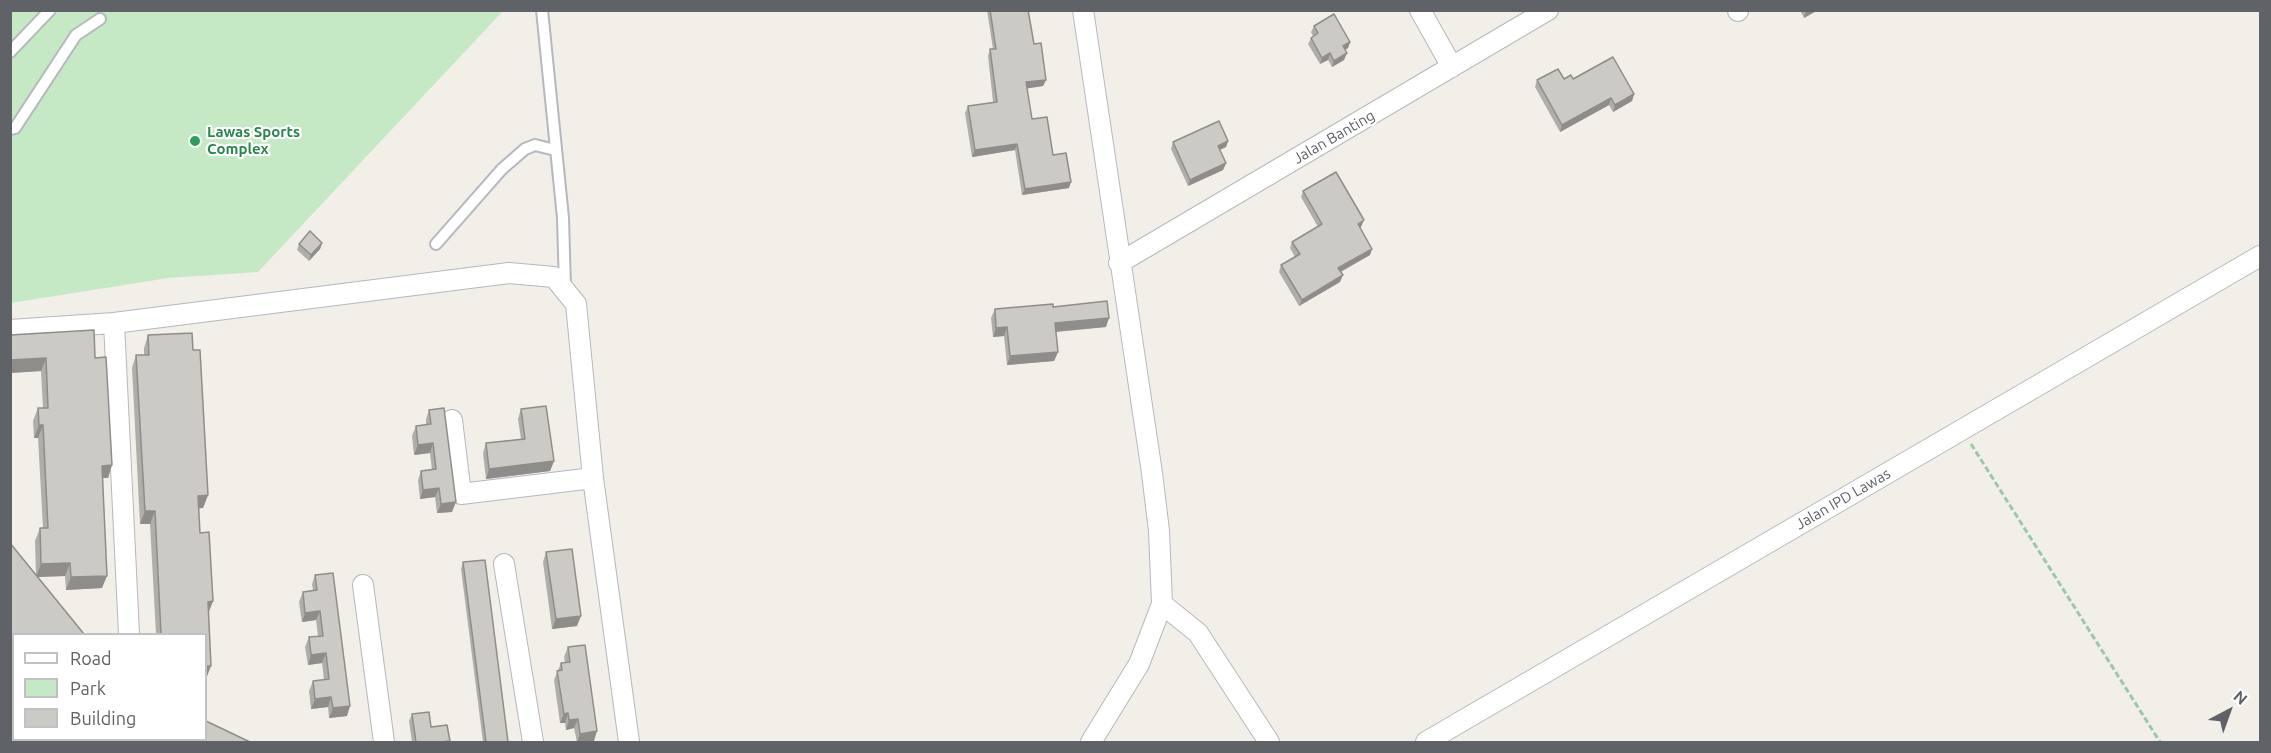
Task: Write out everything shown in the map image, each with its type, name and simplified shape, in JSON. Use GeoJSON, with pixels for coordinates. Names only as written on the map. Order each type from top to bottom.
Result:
{"type":"FeatureCollection","features":[{"type":"Feature","properties":{"kind":"street"},"geometry":{"type":"LineString","coordinates":[[1083,10],[1152,473],[1159,531],[1162,604],[1138,664],[1091,742]]}},
{"type":"Feature","properties":{"kind":"street"},"geometry":{"type":"LineString","coordinates":[[1420,10],[1452,67]]}},
{"type":"Feature","properties":{"kind":"street","name":"Jalan Banting"},"geometry":{"type":"LineString","coordinates":[[1119,263],[1548,10]]}},
{"type":"Feature","properties":{"kind":"street","name":"Jalan IPD Lawas"},"geometry":{"type":"LineString","coordinates":[[1426,742],[2260,256]]}},
{"type":"Feature","properties":{"kind":"street"},"geometry":{"type":"LineString","coordinates":[[10,330],[114,323],[509,273],[554,277],[576,304],[593,478],[629,742]]}},
{"type":"Feature","properties":{"kind":"street"},"geometry":{"type":"LineString","coordinates":[[114,323],[129,633]]}},
{"type":"Feature","properties":{"kind":"street"},"geometry":{"type":"LineString","coordinates":[[452,420],[461,494],[593,478]]}},
{"type":"Feature","properties":{"kind":"street"},"geometry":{"type":"LineString","coordinates":[[504,564],[533,742]]}},
{"type":"Feature","properties":{"kind":"street"},"geometry":{"type":"LineString","coordinates":[[363,585],[384,742]]}},
{"type":"Feature","properties":{"kind":"street"},"geometry":{"type":"LineString","coordinates":[[1162,604],[1198,633],[1269,742]]}},
{"type":"Feature","properties":{"kind":"lane"},"geometry":{"type":"LineString","coordinates":[[10,52],[50,10]]}},
{"type":"Feature","properties":{"kind":"lane"},"geometry":{"type":"LineString","coordinates":[[542,10],[563,218],[565,290]]}},
{"type":"Feature","properties":{"kind":"lane"},"geometry":{"type":"LineString","coordinates":[[10,129],[15,128],[76,35],[100,19]]}},
{"type":"Feature","properties":{"kind":"lane"},"geometry":{"type":"LineString","coordinates":[[436,244],[502,169],[525,149],[535,145],[555,150]]}},
{"type":"Feature","properties":{"kind":"path"},"geometry":{"type":"LineString","coordinates":[[1962,430],[2160,742]]}},
{"type":"Feature","properties":{"kind":"green space","name":"Lawas Sports Complex"},"geometry":{"type":"Polygon","coordinates":[[[11,11],[503,11],[258,272],[168,278],[11,303],[11,11]]]}},
{"type":"Feature","properties":{"kind":"building"},"geometry":{"type":"Polygon","coordinates":[[[990,10],[1028,10],[1034,44],[1041,43],[1046,80],[1026,82],[1032,119],[1047,117],[1053,155],[1066,153],[1071,182],[1025,189],[1017,144],[975,150],[968,106],[997,102],[990,49],[996,49],[990,10]]]}},
{"type":"Feature","properties":{"kind":"building"},"geometry":{"type":"Polygon","coordinates":[[[1334,14],[1350,42],[1343,46],[1347,53],[1334,61],[1330,53],[1322,58],[1311,38],[1318,33],[1314,26],[1334,14]]]}},
{"type":"Feature","properties":{"kind":"building"},"geometry":{"type":"Polygon","coordinates":[[[1613,57],[1634,94],[1615,105],[1611,98],[1562,125],[1537,80],[1558,69],[1564,79],[1571,75],[1573,79],[1613,57]]]}},
{"type":"Feature","properties":{"kind":"building"},"geometry":{"type":"Polygon","coordinates":[[[1219,121],[1228,141],[1218,146],[1226,163],[1190,180],[1173,142],[1219,121]]]}},
{"type":"Feature","properties":{"kind":"building"},"geometry":{"type":"Polygon","coordinates":[[[1336,172],[1364,220],[1358,224],[1372,249],[1338,268],[1343,275],[1302,300],[1281,265],[1300,254],[1292,242],[1322,224],[1303,191],[1336,172]]]}},
{"type":"Feature","properties":{"kind":"building"},"geometry":{"type":"Polygon","coordinates":[[[310,231],[322,243],[311,255],[299,244],[310,231]]]}},
{"type":"Feature","properties":{"kind":"building"},"geometry":{"type":"Polygon","coordinates":[[[1107,301],[1109,318],[1055,323],[1058,352],[1010,356],[1007,327],[996,328],[995,309],[1053,304],[1053,307],[1107,301]]]}},
{"type":"Feature","properties":{"kind":"building"},"geometry":{"type":"Polygon","coordinates":[[[94,330],[95,358],[106,357],[112,465],[102,466],[107,576],[71,577],[70,563],[41,564],[40,528],[48,528],[43,425],[39,425],[38,408],[48,408],[46,358],[11,360],[12,369],[10,369],[10,335],[94,330]]]}},
{"type":"Feature","properties":{"kind":"building"},"geometry":{"type":"Polygon","coordinates":[[[192,333],[193,350],[200,350],[208,495],[198,496],[200,533],[209,532],[213,601],[208,602],[211,666],[207,666],[207,633],[161,633],[155,511],[145,511],[136,355],[149,355],[148,335],[192,333]]]}},
{"type":"Feature","properties":{"kind":"building"},"geometry":{"type":"Polygon","coordinates":[[[546,406],[554,461],[489,469],[486,443],[525,439],[521,409],[546,406]]]}},
{"type":"Feature","properties":{"kind":"building"},"geometry":{"type":"Polygon","coordinates":[[[444,408],[456,502],[441,504],[439,488],[423,490],[421,471],[436,469],[433,443],[418,445],[416,426],[431,424],[429,410],[444,408]]]}},
{"type":"Feature","properties":{"kind":"building"},"geometry":{"type":"Polygon","coordinates":[[[10,543],[83,633],[10,632],[10,543]]]}},
{"type":"Feature","properties":{"kind":"building"},"geometry":{"type":"Polygon","coordinates":[[[572,549],[581,616],[556,619],[546,552],[572,549]]]}},
{"type":"Feature","properties":{"kind":"building"},"geometry":{"type":"Polygon","coordinates":[[[485,560],[508,742],[486,742],[463,562],[485,560]]]}},
{"type":"Feature","properties":{"kind":"building"},"geometry":{"type":"Polygon","coordinates":[[[333,573],[350,706],[333,708],[331,697],[315,699],[313,681],[329,679],[326,653],[311,655],[309,637],[323,636],[320,611],[305,613],[303,592],[317,590],[315,575],[333,573]]]}},
{"type":"Feature","properties":{"kind":"building"},"geometry":{"type":"Polygon","coordinates":[[[585,645],[597,731],[580,734],[578,719],[569,720],[568,713],[564,714],[557,671],[562,670],[561,663],[570,662],[568,647],[585,645]]]}},
{"type":"Feature","properties":{"kind":"building"},"geometry":{"type":"Polygon","coordinates":[[[429,712],[431,727],[447,725],[450,741],[416,742],[412,714],[429,712]]]}},
{"type":"Feature","properties":{"kind":"building"},"geometry":{"type":"Polygon","coordinates":[[[207,721],[250,742],[159,742],[207,741],[207,721]]]}},
{"type":"Feature","properties":{"kind":"place","name":"Lawas Sports Complex"},"geometry":{"type":"Point","coordinates":[195,141]}}]}
